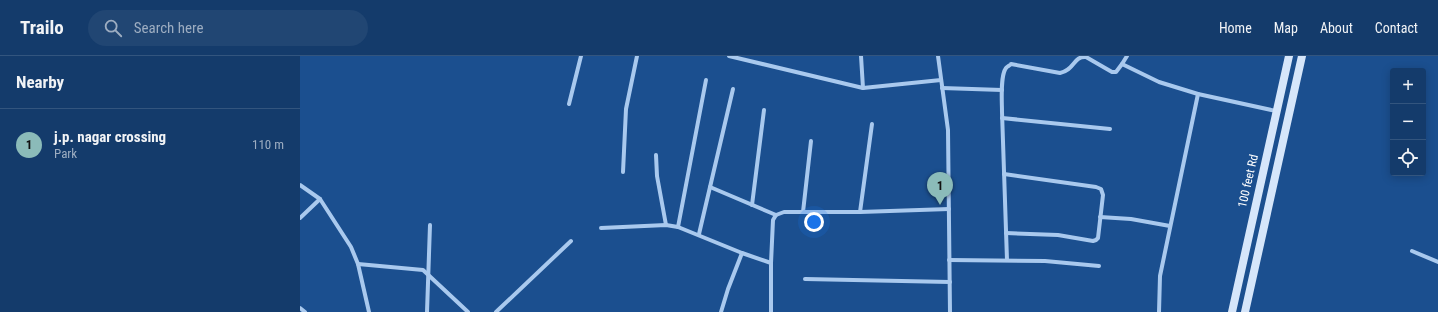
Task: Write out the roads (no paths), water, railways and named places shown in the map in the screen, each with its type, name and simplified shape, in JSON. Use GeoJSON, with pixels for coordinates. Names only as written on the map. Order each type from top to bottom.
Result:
{"type":"FeatureCollection","features":[{"type":"Feature","properties":{"kind":"main road","name":"100 feet Rd"},"geometry":{"type":"LineString","coordinates":[[1232,312],[1289,56]]}},
{"type":"Feature","properties":{"kind":"main road"},"geometry":{"type":"LineString","coordinates":[[1245,312],[1302,56]]}},
{"type":"Feature","properties":{"kind":"street"},"geometry":{"type":"LineString","coordinates":[[569,104],[581,56]]}},
{"type":"Feature","properties":{"kind":"street"},"geometry":{"type":"LineString","coordinates":[[623,172],[626,110],[637,56]]}},
{"type":"Feature","properties":{"kind":"street"},"geometry":{"type":"LineString","coordinates":[[729,56],[746,58],[863,88],[941,80]]}},
{"type":"Feature","properties":{"kind":"street"},"geometry":{"type":"LineString","coordinates":[[861,56],[863,88]]}},
{"type":"Feature","properties":{"kind":"street"},"geometry":{"type":"LineString","coordinates":[[938,56],[948,130],[950,312]]}},
{"type":"Feature","properties":{"kind":"street"},"geometry":{"type":"LineString","coordinates":[[1006,260],[1002,90],[1006,68],[1011,64],[1060,73],[1071,68],[1078,58],[1086,57],[1112,72],[1116,72],[1127,56]]}},
{"type":"Feature","properties":{"kind":"street"},"geometry":{"type":"LineString","coordinates":[[1122,64],[1160,82],[1198,94],[1276,110]]}},
{"type":"Feature","properties":{"kind":"street"},"geometry":{"type":"LineString","coordinates":[[678,227],[706,80]]}},
{"type":"Feature","properties":{"kind":"street"},"geometry":{"type":"LineString","coordinates":[[942,88],[1002,90]]}},
{"type":"Feature","properties":{"kind":"street"},"geometry":{"type":"LineString","coordinates":[[699,234],[733,89]]}},
{"type":"Feature","properties":{"kind":"street"},"geometry":{"type":"LineString","coordinates":[[1159,312],[1160,276],[1198,94]]}},
{"type":"Feature","properties":{"kind":"street"},"geometry":{"type":"LineString","coordinates":[[752,205],[764,110]]}},
{"type":"Feature","properties":{"kind":"street"},"geometry":{"type":"LineString","coordinates":[[1002,118],[1110,129]]}},
{"type":"Feature","properties":{"kind":"street"},"geometry":{"type":"LineString","coordinates":[[860,212],[872,124]]}},
{"type":"Feature","properties":{"kind":"street"},"geometry":{"type":"LineString","coordinates":[[803,212],[811,141]]}},
{"type":"Feature","properties":{"kind":"street"},"geometry":{"type":"LineString","coordinates":[[656,155],[657,176],[666,225]]}},
{"type":"Feature","properties":{"kind":"street"},"geometry":{"type":"LineString","coordinates":[[1004,174],[1101,189],[1103,195],[1098,238],[1096,240],[1093,241],[1058,235],[1006,233]]}},
{"type":"Feature","properties":{"kind":"street"},"geometry":{"type":"LineString","coordinates":[[300,184],[320,199],[351,247],[358,264],[369,312]]}},
{"type":"Feature","properties":{"kind":"street"},"geometry":{"type":"LineString","coordinates":[[710,187],[776,215]]}},
{"type":"Feature","properties":{"kind":"street"},"geometry":{"type":"LineString","coordinates":[[301,216],[320,199]]}},
{"type":"Feature","properties":{"kind":"street"},"geometry":{"type":"LineString","coordinates":[[771,312],[773,220],[776,215],[784,212],[860,212],[949,209]]}},
{"type":"Feature","properties":{"kind":"street"},"geometry":{"type":"LineString","coordinates":[[1100,217],[1131,219],[1170,226]]}},
{"type":"Feature","properties":{"kind":"street"},"geometry":{"type":"LineString","coordinates":[[427,312],[430,225]]}},
{"type":"Feature","properties":{"kind":"street"},"geometry":{"type":"LineString","coordinates":[[601,228],[666,225],[678,227],[771,263]]}},
{"type":"Feature","properties":{"kind":"street"},"geometry":{"type":"LineString","coordinates":[[496,312],[571,241]]}},
{"type":"Feature","properties":{"kind":"street"},"geometry":{"type":"LineString","coordinates":[[1412,251],[1438,262]]}},
{"type":"Feature","properties":{"kind":"street"},"geometry":{"type":"LineString","coordinates":[[721,312],[742,253]]}},
{"type":"Feature","properties":{"kind":"street"},"geometry":{"type":"LineString","coordinates":[[950,260],[1045,261],[1099,266]]}},
{"type":"Feature","properties":{"kind":"street"},"geometry":{"type":"LineString","coordinates":[[358,264],[419,268],[428,273],[468,312]]}},
{"type":"Feature","properties":{"kind":"street"},"geometry":{"type":"LineString","coordinates":[[805,279],[950,282]]}},
{"type":"Feature","properties":{"kind":"street"},"geometry":{"type":"LineString","coordinates":[[300,308],[305,312]]}},
{"type":"Feature","properties":{"kind":"place","name":"j.p. nagar crossing"},"geometry":{"type":"Point","coordinates":[940,205]}}]}
